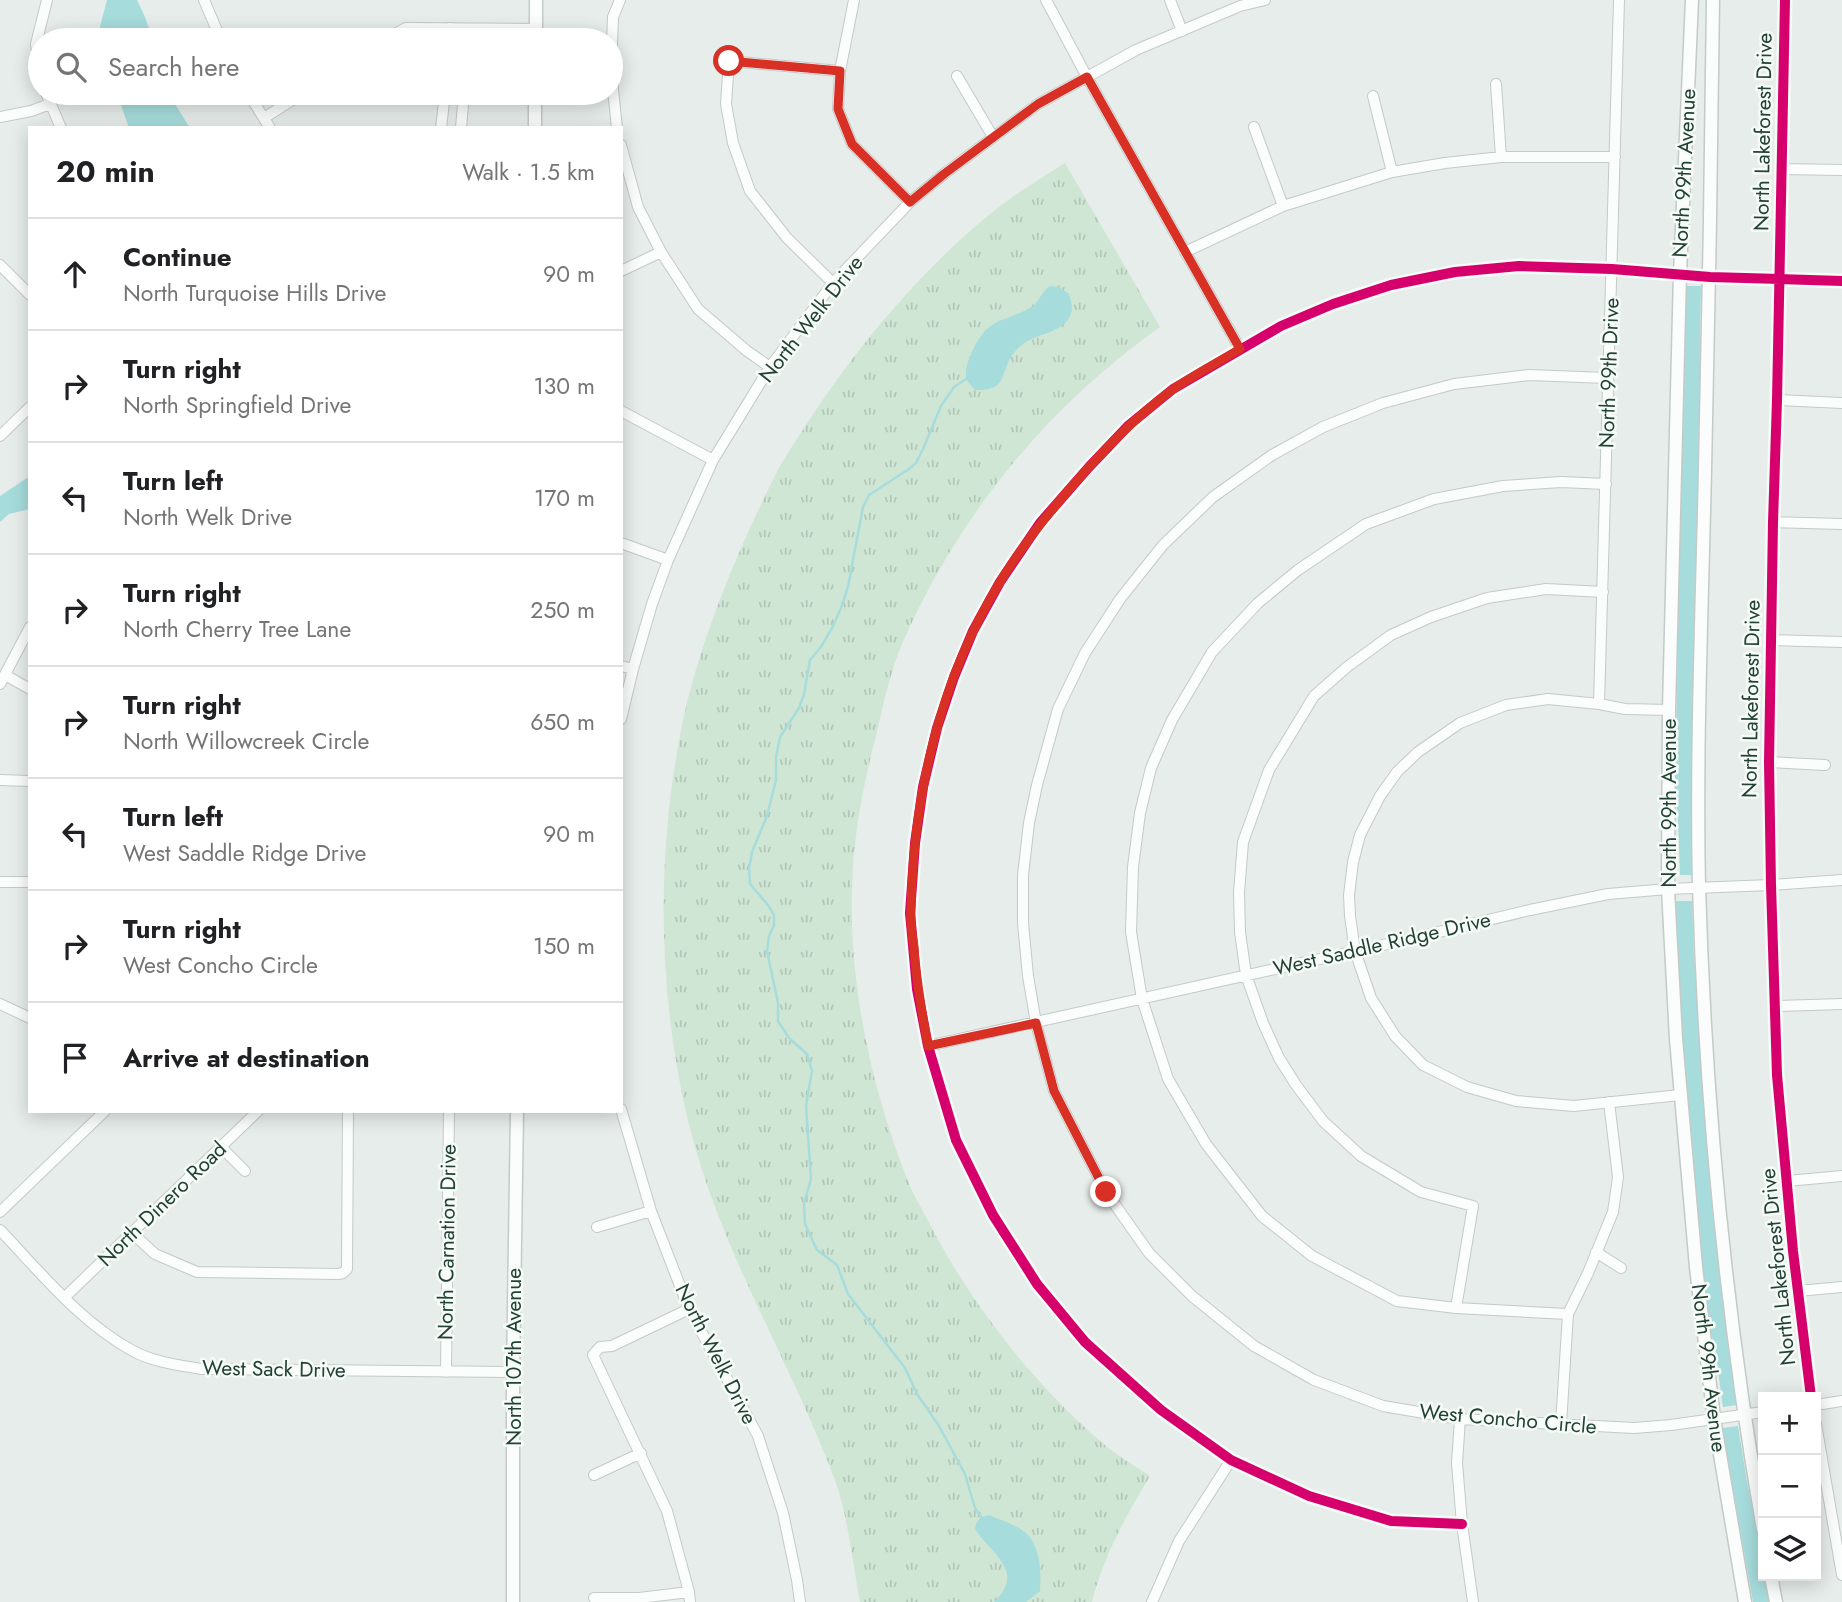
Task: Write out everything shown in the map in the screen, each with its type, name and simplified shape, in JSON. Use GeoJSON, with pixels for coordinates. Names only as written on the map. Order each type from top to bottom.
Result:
{"type":"FeatureCollection","features":[{"type":"Feature","properties":{"kind":"main road"},"geometry":{"type":"LineString","coordinates":[[536,0],[536,28]]}},
{"type":"Feature","properties":{"kind":"main road","name":"North 99th Avenue"},"geometry":{"type":"LineString","coordinates":[[1692,0],[1680,274],[1669,710],[1668,888],[1680,1095],[1696,1267],[1714,1419],[1745,1602]]}},
{"type":"Feature","properties":{"kind":"main road","name":"North 99th Avenue"},"geometry":{"type":"LineString","coordinates":[[1713,0],[1710,277],[1699,731],[1699,888],[1720,1212],[1745,1415],[1761,1518]]}},
{"type":"Feature","properties":{"kind":"main road"},"geometry":{"type":"LineString","coordinates":[[534,126],[535,105]]}},
{"type":"Feature","properties":{"kind":"main road","name":"North 107th Avenue"},"geometry":{"type":"LineString","coordinates":[[513,1602],[517,1113]]}},
{"type":"Feature","properties":{"kind":"main road"},"geometry":{"type":"LineString","coordinates":[[1772,1581],[1776,1602]]}},
{"type":"Feature","properties":{"kind":"street"},"geometry":{"type":"LineString","coordinates":[[40,28],[47,0]]}},
{"type":"Feature","properties":{"kind":"street"},"geometry":{"type":"LineString","coordinates":[[204,0],[216,28]]}},
{"type":"Feature","properties":{"kind":"street"},"geometry":{"type":"LineString","coordinates":[[613,28],[613,17],[620,0]]}},
{"type":"Feature","properties":{"kind":"street"},"geometry":{"type":"LineString","coordinates":[[854,0],[840,71],[838,109],[852,144],[910,202]]}},
{"type":"Feature","properties":{"kind":"street"},"geometry":{"type":"LineString","coordinates":[[1046,0],[1240,349]]}},
{"type":"Feature","properties":{"kind":"street"},"geometry":{"type":"LineString","coordinates":[[1170,0],[1182,32]]}},
{"type":"Feature","properties":{"kind":"street","name":"North Welk Drive"},"geometry":{"type":"LineString","coordinates":[[623,710],[652,604],[668,559],[713,460],[770,367],[833,283],[910,202],[1038,104],[1136,51],[1240,6],[1265,0]]}},
{"type":"Feature","properties":{"kind":"street","name":"North 99th Drive"},"geometry":{"type":"LineString","coordinates":[[1599,704],[1619,0]]}},
{"type":"Feature","properties":{"kind":"street","name":"North Lakeforest Drive"},"geometry":{"type":"LineString","coordinates":[[1785,0],[1769,762],[1771,885],[1777,1075],[1810,1392]]}},
{"type":"Feature","properties":{"kind":"street"},"geometry":{"type":"LineString","coordinates":[[407,28],[470,28]]}},
{"type":"Feature","properties":{"kind":"street"},"geometry":{"type":"LineString","coordinates":[[833,283],[787,238],[750,191],[733,143],[726,104],[729,61],[840,71]]}},
{"type":"Feature","properties":{"kind":"street"},"geometry":{"type":"LineString","coordinates":[[957,76],[993,137]]}},
{"type":"Feature","properties":{"kind":"street"},"geometry":{"type":"LineString","coordinates":[[1496,84],[1502,157]]}},
{"type":"Feature","properties":{"kind":"street"},"geometry":{"type":"LineString","coordinates":[[1373,96],[1392,172]]}},
{"type":"Feature","properties":{"kind":"street"},"geometry":{"type":"LineString","coordinates":[[0,117],[47,105]]}},
{"type":"Feature","properties":{"kind":"street"},"geometry":{"type":"LineString","coordinates":[[50,105],[60,126]]}},
{"type":"Feature","properties":{"kind":"street"},"geometry":{"type":"LineString","coordinates":[[256,105],[269,126]]}},
{"type":"Feature","properties":{"kind":"street"},"geometry":{"type":"LineString","coordinates":[[264,118],[284,105]]}},
{"type":"Feature","properties":{"kind":"street"},"geometry":{"type":"LineString","coordinates":[[442,126],[443,105]]}},
{"type":"Feature","properties":{"kind":"street"},"geometry":{"type":"LineString","coordinates":[[461,126],[463,105]]}},
{"type":"Feature","properties":{"kind":"street"},"geometry":{"type":"LineString","coordinates":[[615,105],[617,126]]}},
{"type":"Feature","properties":{"kind":"street"},"geometry":{"type":"LineString","coordinates":[[1254,127],[1283,206]]}},
{"type":"Feature","properties":{"kind":"street"},"geometry":{"type":"LineString","coordinates":[[623,155],[638,207],[661,251],[698,309],[770,367]]}},
{"type":"Feature","properties":{"kind":"street"},"geometry":{"type":"LineString","coordinates":[[1185,253],[1283,206],[1392,172],[1502,157],[1615,157]]}},
{"type":"Feature","properties":{"kind":"street"},"geometry":{"type":"LineString","coordinates":[[1782,169],[1842,170]]}},
{"type":"Feature","properties":{"kind":"street"},"geometry":{"type":"LineString","coordinates":[[623,270],[661,251]]}},
{"type":"Feature","properties":{"kind":"street"},"geometry":{"type":"LineString","coordinates":[[0,265],[28,293]]}},
{"type":"Feature","properties":{"kind":"street"},"geometry":{"type":"LineString","coordinates":[[1462,1524],[1391,1521],[1309,1496],[1231,1460],[1161,1410],[1085,1342],[1037,1284],[993,1215],[956,1140],[928,1046],[917,989],[911,913],[915,843],[923,787],[937,727],[973,631],[1000,582],[1040,523],[1129,425],[1173,389],[1281,326],[1333,304],[1391,285],[1455,272],[1519,266],[1612,269],[1710,277],[1842,281]]}},
{"type":"Feature","properties":{"kind":"street","name":"West Concho Circle"},"geometry":{"type":"LineString","coordinates":[[1607,378],[1516,376],[1454,384],[1383,403],[1322,427],[1272,455],[1213,496],[1163,545],[1120,599],[1085,653],[1058,709],[1029,823],[1023,887],[1028,976],[1036,1023],[1054,1091],[1106,1192],[1149,1253],[1192,1296],[1254,1346],[1314,1380],[1382,1406],[1460,1419],[1642,1427],[1758,1413]]}},
{"type":"Feature","properties":{"kind":"street"},"geometry":{"type":"LineString","coordinates":[[1777,400],[1842,403]]}},
{"type":"Feature","properties":{"kind":"street"},"geometry":{"type":"LineString","coordinates":[[0,436],[28,409]]}},
{"type":"Feature","properties":{"kind":"street"},"geometry":{"type":"LineString","coordinates":[[623,412],[713,460]]}},
{"type":"Feature","properties":{"kind":"street"},"geometry":{"type":"LineString","coordinates":[[1568,1314],[1456,1308],[1397,1301],[1312,1256],[1262,1216],[1206,1144],[1167,1079],[1142,999],[1131,932],[1133,867],[1140,813],[1151,768],[1167,732],[1212,652],[1258,603],[1298,570],[1366,524],[1434,499],[1503,486],[1561,482],[1606,484]]}},
{"type":"Feature","properties":{"kind":"street"},"geometry":{"type":"LineString","coordinates":[[1773,522],[1842,524]]}},
{"type":"Feature","properties":{"kind":"street"},"geometry":{"type":"LineString","coordinates":[[623,543],[668,559]]}},
{"type":"Feature","properties":{"kind":"street"},"geometry":{"type":"LineString","coordinates":[[1456,1308],[1473,1206],[1421,1192],[1361,1156],[1323,1121],[1296,1085],[1279,1058],[1263,1023],[1246,975],[1239,905],[1243,842],[1269,770],[1314,696],[1347,667],[1391,635],[1431,617],[1487,598],[1546,589],[1603,592]]}},
{"type":"Feature","properties":{"kind":"street"},"geometry":{"type":"LineString","coordinates":[[28,631],[2,679],[28,688]]}},
{"type":"Feature","properties":{"kind":"street"},"geometry":{"type":"LineString","coordinates":[[1771,640],[1842,642]]}},
{"type":"Feature","properties":{"kind":"street"},"geometry":{"type":"LineString","coordinates":[[623,666],[633,668]]}},
{"type":"Feature","properties":{"kind":"street"},"geometry":{"type":"LineString","coordinates":[[1669,710],[1625,709],[1548,699],[1506,705],[1460,723],[1418,752],[1397,772],[1380,796],[1360,835],[1349,895],[1355,951],[1371,998],[1395,1037],[1423,1065],[1467,1087],[1516,1101],[1574,1106],[1680,1095]]}},
{"type":"Feature","properties":{"kind":"street"},"geometry":{"type":"LineString","coordinates":[[1769,762],[1825,765]]}},
{"type":"Feature","properties":{"kind":"street"},"geometry":{"type":"LineString","coordinates":[[0,780],[28,781]]}},
{"type":"Feature","properties":{"kind":"street","name":"West Saddle Ridge Drive"},"geometry":{"type":"LineString","coordinates":[[928,1046],[1595,897],[1668,888],[1842,880]]}},
{"type":"Feature","properties":{"kind":"street"},"geometry":{"type":"LineString","coordinates":[[0,882],[28,882]]}},
{"type":"Feature","properties":{"kind":"street"},"geometry":{"type":"LineString","coordinates":[[0,1004],[28,1017]]}},
{"type":"Feature","properties":{"kind":"street"},"geometry":{"type":"LineString","coordinates":[[1774,1006],[1842,1004]]}},
{"type":"Feature","properties":{"kind":"street"},"geometry":{"type":"LineString","coordinates":[[1560,1424],[1568,1314],[1613,1212],[1619,1177],[1609,1102]]}},
{"type":"Feature","properties":{"kind":"street"},"geometry":{"type":"LineString","coordinates":[[0,1212],[103,1113]]}},
{"type":"Feature","properties":{"kind":"street","name":"North Dinero Road"},"geometry":{"type":"LineString","coordinates":[[65,1297],[256,1113]]}},
{"type":"Feature","properties":{"kind":"street"},"geometry":{"type":"LineString","coordinates":[[132,1233],[155,1254],[198,1272],[344,1273],[347,1269],[348,1113]]}},
{"type":"Feature","properties":{"kind":"street","name":"North Carnation Drive"},"geometry":{"type":"LineString","coordinates":[[446,1372],[449,1113]]}},
{"type":"Feature","properties":{"kind":"street","name":"North Welk Drive"},"geometry":{"type":"LineString","coordinates":[[622,1113],[651,1211],[689,1310],[758,1436],[783,1513],[800,1602]]}},
{"type":"Feature","properties":{"kind":"street"},"geometry":{"type":"LineString","coordinates":[[221,1147],[246,1171]]}},
{"type":"Feature","properties":{"kind":"street"},"geometry":{"type":"LineString","coordinates":[[1787,1181],[1842,1176]]}},
{"type":"Feature","properties":{"kind":"street"},"geometry":{"type":"LineString","coordinates":[[597,1227],[651,1211]]}},
{"type":"Feature","properties":{"kind":"street","name":"West Sack Drive"},"geometry":{"type":"LineString","coordinates":[[0,1230],[94,1326],[135,1352],[165,1362],[201,1369],[513,1372]]}},
{"type":"Feature","properties":{"kind":"street"},"geometry":{"type":"LineString","coordinates":[[1596,1252],[1621,1268]]}},
{"type":"Feature","properties":{"kind":"street"},"geometry":{"type":"LineString","coordinates":[[1798,1291],[1842,1287]]}},
{"type":"Feature","properties":{"kind":"street"},"geometry":{"type":"LineString","coordinates":[[594,1598],[690,1597],[667,1511],[593,1355],[600,1347],[612,1346],[689,1310]]}},
{"type":"Feature","properties":{"kind":"street"},"geometry":{"type":"LineString","coordinates":[[1821,1404],[1842,1401]]}},
{"type":"Feature","properties":{"kind":"street"},"geometry":{"type":"LineString","coordinates":[[1460,1419],[1457,1463],[1462,1524],[1474,1602]]}},
{"type":"Feature","properties":{"kind":"street"},"geometry":{"type":"LineString","coordinates":[[1821,1446],[1837,1515],[1842,1575]]}},
{"type":"Feature","properties":{"kind":"street"},"geometry":{"type":"LineString","coordinates":[[594,1475],[641,1453]]}},
{"type":"Feature","properties":{"kind":"street"},"geometry":{"type":"LineString","coordinates":[[1152,1602],[1179,1541],[1231,1460]]}},
{"type":"Feature","properties":{"kind":"green space"},"geometry":{"type":"Polygon","coordinates":[[[1065,163],[1160,327],[1079,393],[1043,429],[978,509],[924,597],[894,666],[863,792],[852,889],[854,963],[865,1038],[895,1147],[910,1186],[943,1248],[961,1279],[1002,1337],[1049,1392],[1100,1441],[1150,1476],[1109,1553],[1092,1602],[860,1602],[847,1526],[836,1483],[721,1222],[691,1132],[679,1081],[671,1028],[664,920],[669,812],[676,759],[694,676],[720,599],[773,481],[806,425],[866,341],[935,264],[995,210],[1065,163]]]}},
{"type":"Feature","properties":{"kind":"water"},"geometry":{"type":"Polygon","coordinates":[[[107,0],[137,0],[149,28],[100,28],[107,0]]]}},
{"type":"Feature","properties":{"kind":"water"},"geometry":{"type":"Polygon","coordinates":[[[121,105],[176,105],[189,126],[128,126],[121,105]]]}},
{"type":"Feature","properties":{"kind":"water"},"geometry":{"type":"Polygon","coordinates":[[[1050,286],[1059,287],[1069,294],[1072,310],[1066,322],[1019,347],[1010,358],[1001,381],[996,386],[975,390],[967,380],[966,371],[969,358],[980,337],[993,324],[1033,306],[1050,286]]]}},
{"type":"Feature","properties":{"kind":"water"},"geometry":{"type":"Polygon","coordinates":[[[1685,286],[1701,286],[1700,343],[1703,378],[1694,875],[1680,875],[1675,787],[1685,286]]]}},
{"type":"Feature","properties":{"kind":"water"},"geometry":{"type":"Polygon","coordinates":[[[28,477],[28,509],[9,514],[0,522],[0,496],[28,477]]]}},
{"type":"Feature","properties":{"kind":"water"},"geometry":{"type":"Polygon","coordinates":[[[1676,901],[1692,901],[1694,957],[1721,1271],[1737,1405],[1723,1407],[1715,1350],[1707,1317],[1689,1143],[1676,901]]]}},
{"type":"Feature","properties":{"kind":"water"},"geometry":{"type":"Polygon","coordinates":[[[1738,1426],[1758,1532],[1758,1581],[1769,1581],[1773,1602],[1753,1602],[1722,1428],[1738,1426]]]}},
{"type":"Feature","properties":{"kind":"water"},"geometry":{"type":"Polygon","coordinates":[[[989,1515],[1025,1532],[1036,1549],[1040,1591],[1026,1602],[994,1602],[1003,1591],[1007,1572],[997,1555],[975,1529],[979,1519],[989,1515]]]}},
{"type":"Feature","properties":{"kind":"waterway"},"geometry":{"type":"LineString","coordinates":[[966,379],[954,387],[941,406],[916,463],[869,495],[863,507],[848,587],[841,608],[821,647],[810,660],[799,708],[780,737],[776,757],[776,780],[749,869],[750,884],[774,915],[767,951],[778,1003],[778,1021],[789,1038],[807,1054],[812,1071],[806,1106],[811,1179],[804,1203],[805,1224],[817,1250],[837,1265],[848,1294],[905,1368],[917,1394],[939,1426],[965,1474],[975,1508],[981,1517]]}},
{"type":"Feature","properties":{"kind":"cycle path"},"geometry":{"type":"LineString","coordinates":[[1785,0],[1769,762],[1771,885],[1777,1075],[1793,1251],[1810,1392]]}},
{"type":"Feature","properties":{"kind":"cycle path"},"geometry":{"type":"LineString","coordinates":[[1462,1524],[1391,1521],[1309,1496],[1231,1460],[1161,1410],[1085,1342],[1037,1284],[993,1215],[956,1140],[928,1046],[917,989],[910,913],[915,843],[923,787],[937,728],[973,631],[1000,582],[1040,523],[1129,425],[1173,389],[1281,326],[1333,304],[1391,285],[1455,272],[1519,266],[1612,269],[1710,277],[1842,281]]}},
{"type":"Feature","properties":{"kind":"route"},"geometry":{"type":"LineString","coordinates":[[729,61],[840,71],[838,109],[852,144],[910,202],[1038,104],[1087,77],[1240,349],[1173,389],[1129,425],[1040,523],[1000,582],[973,631],[937,727],[923,787],[915,843],[911,913],[917,989],[928,1046],[1036,1023],[1054,1091],[1106,1192]]}}]}
